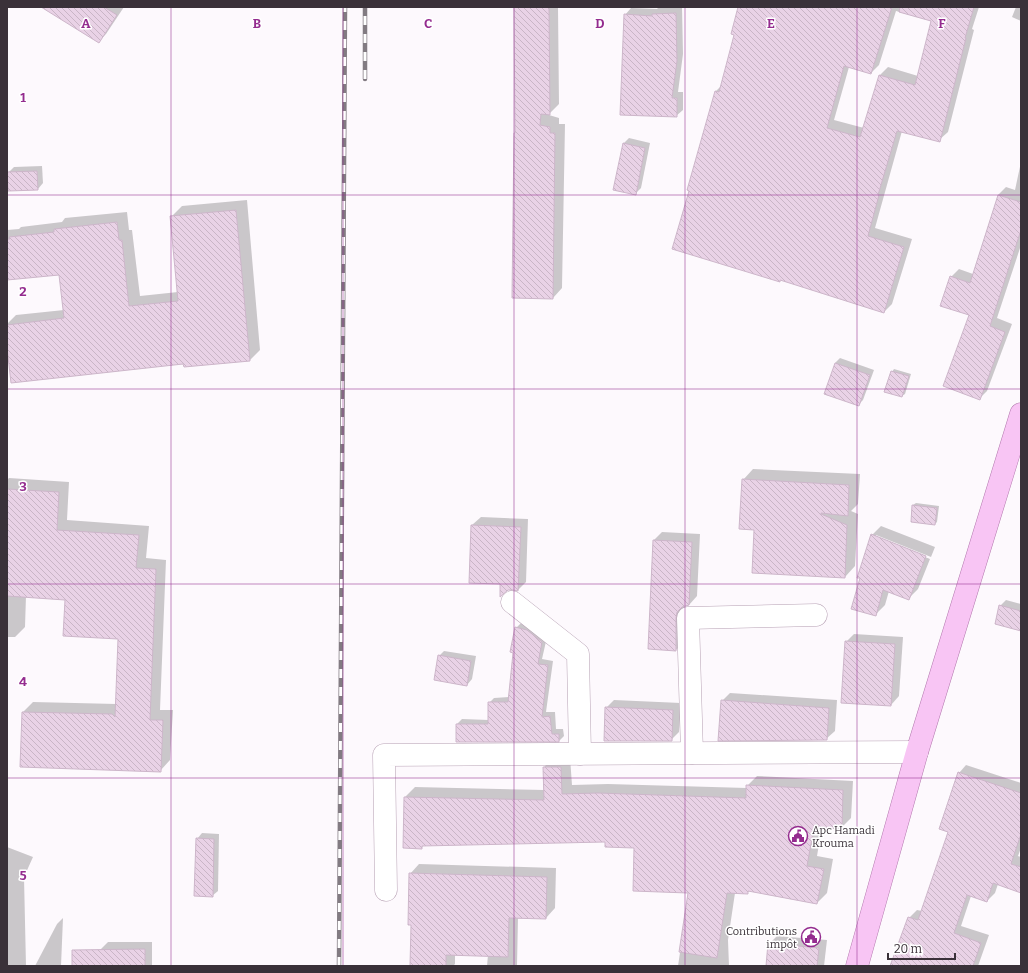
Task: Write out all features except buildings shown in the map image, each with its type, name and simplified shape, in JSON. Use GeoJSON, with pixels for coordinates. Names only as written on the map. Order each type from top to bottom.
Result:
{"type":"FeatureCollection","features":[{"type":"Feature","properties":{"kind":"main road"},"geometry":{"type":"LineString","coordinates":[[857,966],[918,752],[1021,414]]}},
{"type":"Feature","properties":{"kind":"street"},"geometry":{"type":"LineString","coordinates":[[512,602],[578,654],[580,754]]}},
{"type":"Feature","properties":{"kind":"street"},"geometry":{"type":"LineString","coordinates":[[692,753],[688,618],[816,616]]}},
{"type":"Feature","properties":{"kind":"street"},"geometry":{"type":"LineString","coordinates":[[386,890],[384,755],[918,752]]}},
{"type":"Feature","properties":{"kind":"railway"},"geometry":{"type":"LineString","coordinates":[[339,966],[345,7]]}},
{"type":"Feature","properties":{"kind":"railway"},"geometry":{"type":"LineString","coordinates":[[365,7],[365,79]]}},
{"type":"Feature","properties":{"kind":"place","name":"Apc Hamadi Krouma"},"geometry":{"type":"Point","coordinates":[798,836]}},
{"type":"Feature","properties":{"kind":"place","name":"Contributions impôt"},"geometry":{"type":"Point","coordinates":[811,937]}}]}
